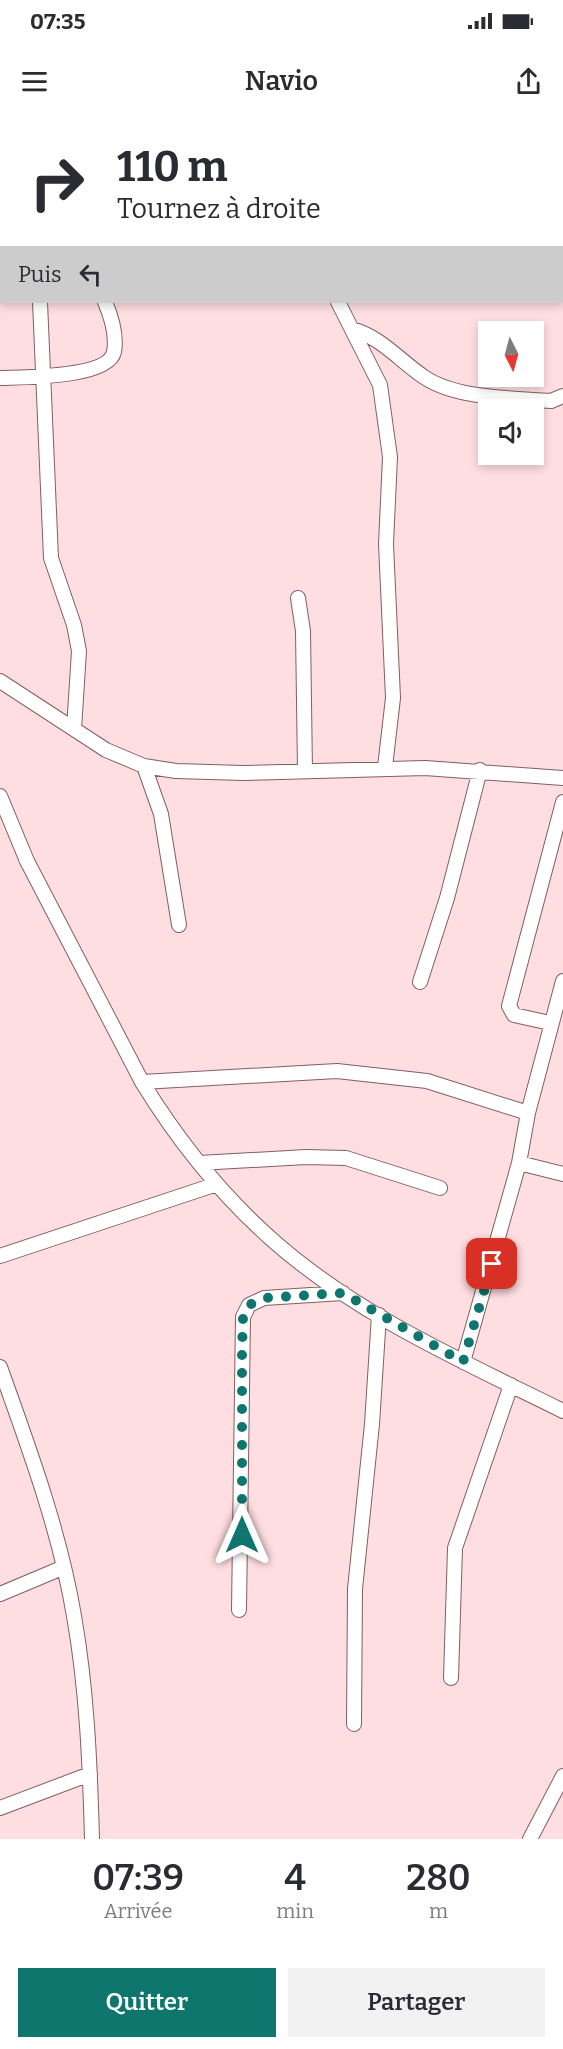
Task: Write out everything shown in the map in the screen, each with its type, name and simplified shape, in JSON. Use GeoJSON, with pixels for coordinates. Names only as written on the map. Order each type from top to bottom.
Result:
{"type":"FeatureCollection","features":[{"type":"Feature","properties":{"kind":"street"},"geometry":{"type":"LineString","coordinates":[[40,303],[51,558],[74,626],[79,651],[74,729]]}},
{"type":"Feature","properties":{"kind":"street"},"geometry":{"type":"LineString","coordinates":[[0,378],[93,370],[107,363],[114,353],[113,328],[105,303]]}},
{"type":"Feature","properties":{"kind":"street"},"geometry":{"type":"LineString","coordinates":[[339,303],[380,385],[390,457],[386,544],[393,698],[385,767]]}},
{"type":"Feature","properties":{"kind":"street"},"geometry":{"type":"LineString","coordinates":[[352,329],[380,340],[426,379],[459,391],[551,401],[563,396]]}},
{"type":"Feature","properties":{"kind":"street"},"geometry":{"type":"LineString","coordinates":[[298,598],[303,631],[305,771]]}},
{"type":"Feature","properties":{"kind":"street"},"geometry":{"type":"LineString","coordinates":[[0,681],[106,750],[144,766],[198,771],[305,771],[385,767],[480,770],[563,778]]}},
{"type":"Feature","properties":{"kind":"street"},"geometry":{"type":"LineString","coordinates":[[144,766],[161,814],[179,925]]}},
{"type":"Feature","properties":{"kind":"street"},"geometry":{"type":"LineString","coordinates":[[420,982],[447,898],[480,770]]}},
{"type":"Feature","properties":{"kind":"street"},"geometry":{"type":"LineString","coordinates":[[0,796],[27,861],[142,1082],[199,1163],[217,1184],[271,1239],[343,1293],[463,1362],[563,1411]]}},
{"type":"Feature","properties":{"kind":"street"},"geometry":{"type":"LineString","coordinates":[[550,1023],[514,1016],[509,1006],[563,802]]}},
{"type":"Feature","properties":{"kind":"street"},"geometry":{"type":"LineString","coordinates":[[463,1362],[519,1163],[528,1113],[550,1023],[563,981]]}},
{"type":"Feature","properties":{"kind":"street"},"geometry":{"type":"LineString","coordinates":[[142,1082],[337,1071],[427,1081],[528,1113]]}},
{"type":"Feature","properties":{"kind":"street"},"geometry":{"type":"LineString","coordinates":[[199,1163],[306,1157],[346,1158],[440,1188]]}},
{"type":"Feature","properties":{"kind":"street"},"geometry":{"type":"LineString","coordinates":[[519,1163],[563,1174]]}},
{"type":"Feature","properties":{"kind":"street"},"geometry":{"type":"LineString","coordinates":[[0,1256],[217,1184]]}},
{"type":"Feature","properties":{"kind":"street"},"geometry":{"type":"LineString","coordinates":[[239,1610],[243,1317],[249,1305],[264,1298],[343,1293]]}},
{"type":"Feature","properties":{"kind":"street"},"geometry":{"type":"LineString","coordinates":[[354,1724],[355,1589],[372,1424],[379,1315]]}},
{"type":"Feature","properties":{"kind":"street"},"geometry":{"type":"LineString","coordinates":[[0,1367],[27,1442],[74,1616],[90,1774],[92,1839]]}},
{"type":"Feature","properties":{"kind":"street"},"geometry":{"type":"LineString","coordinates":[[451,1678],[456,1548],[511,1385]]}},
{"type":"Feature","properties":{"kind":"street"},"geometry":{"type":"LineString","coordinates":[[0,1594],[62,1568]]}},
{"type":"Feature","properties":{"kind":"street"},"geometry":{"type":"LineString","coordinates":[[0,1808],[90,1774]]}},
{"type":"Feature","properties":{"kind":"street"},"geometry":{"type":"LineString","coordinates":[[530,1839],[563,1776]]}},
{"type":"Feature","properties":{"kind":"route"},"geometry":{"type":"LineString","coordinates":[[242,1535],[243,1317],[249,1305],[264,1298],[343,1293],[421,1340],[463,1362],[492,1264]]}}]}
